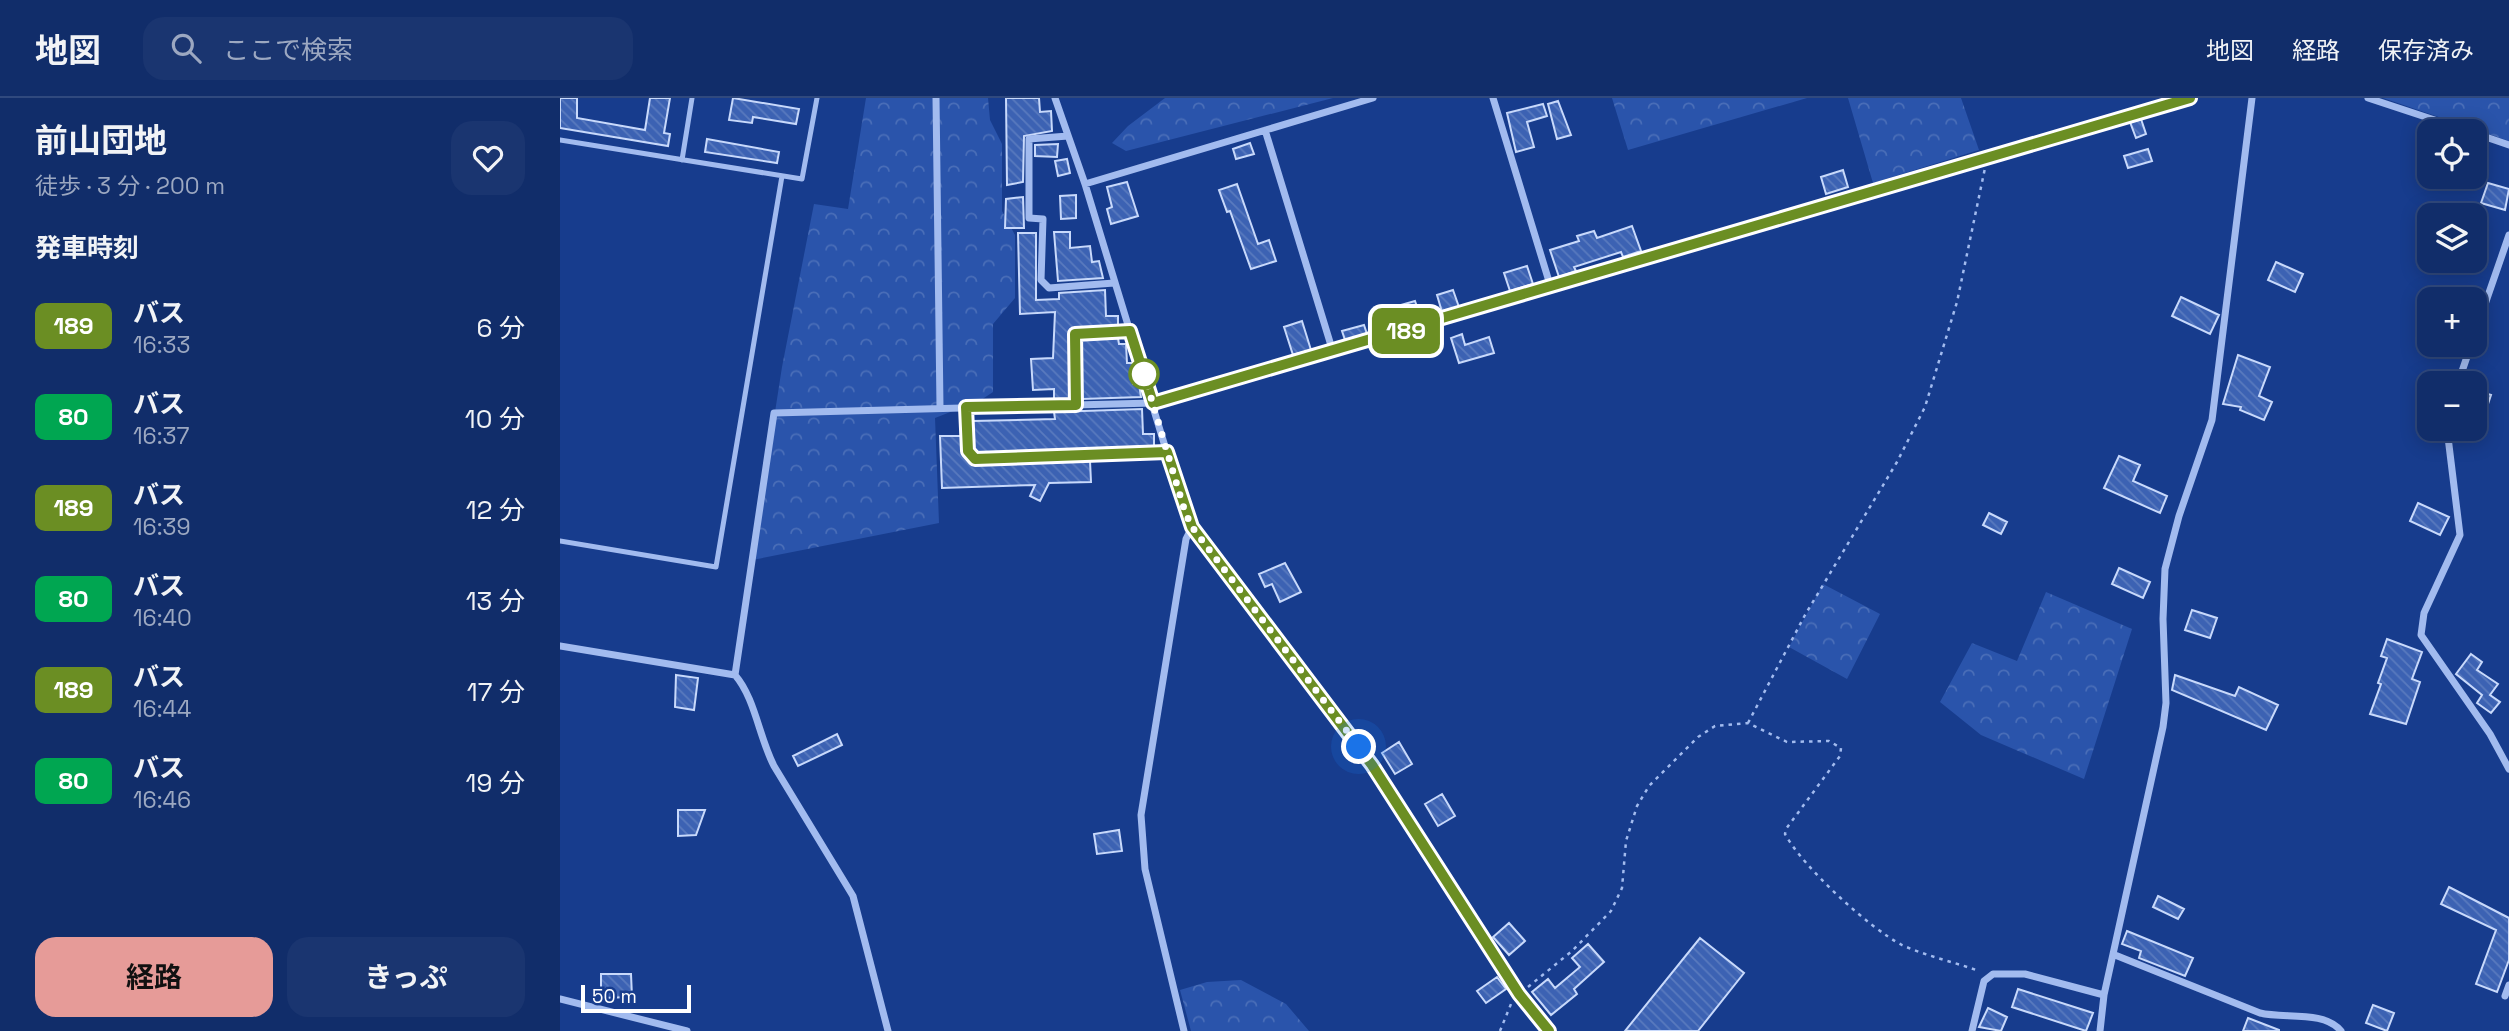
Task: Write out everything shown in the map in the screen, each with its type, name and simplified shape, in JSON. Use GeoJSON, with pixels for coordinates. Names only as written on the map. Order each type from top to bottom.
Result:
{"type":"FeatureCollection","features":[{"type":"Feature","properties":{"kind":"street"},"geometry":{"type":"LineString","coordinates":[[936,98],[940,407]]}},
{"type":"Feature","properties":{"kind":"street"},"geometry":{"type":"LineString","coordinates":[[1055,98],[1085,184],[1192,527],[1397,801],[1519,994],[1549,1031]]}},
{"type":"Feature","properties":{"kind":"street"},"geometry":{"type":"LineString","coordinates":[[1085,184],[1373,98]]}},
{"type":"Feature","properties":{"kind":"street"},"geometry":{"type":"LineString","coordinates":[[1493,98],[1551,288]]}},
{"type":"Feature","properties":{"kind":"street"},"geometry":{"type":"LineString","coordinates":[[735,676],[774,413],[1153,403],[2190,98]]}},
{"type":"Feature","properties":{"kind":"street"},"geometry":{"type":"LineString","coordinates":[[2100,1031],[2104,995],[2115,955],[2163,727],[2166,703],[2163,620],[2165,569],[2179,516],[2212,420],[2252,98]]}},
{"type":"Feature","properties":{"kind":"street"},"geometry":{"type":"LineString","coordinates":[[2368,98],[2432,119]]}},
{"type":"Feature","properties":{"kind":"street"},"geometry":{"type":"LineString","coordinates":[[1265,130],[1333,352]]}},
{"type":"Feature","properties":{"kind":"street"},"geometry":{"type":"LineString","coordinates":[[1068,136],[1030,139],[1030,218],[1043,219],[1041,280],[1049,288],[1114,283]]}},
{"type":"Feature","properties":{"kind":"street"},"geometry":{"type":"LineString","coordinates":[[2487,137],[2509,145]]}},
{"type":"Feature","properties":{"kind":"street"},"geometry":{"type":"LineString","coordinates":[[2487,298],[2509,235]]}},
{"type":"Feature","properties":{"kind":"street"},"geometry":{"type":"LineString","coordinates":[[1076,405],[1075,334],[1130,331]]}},
{"type":"Feature","properties":{"kind":"street"},"geometry":{"type":"LineString","coordinates":[[966,407],[968,451],[975,459],[1167,452]]}},
{"type":"Feature","properties":{"kind":"street"},"geometry":{"type":"LineString","coordinates":[[2448,441],[2460,535],[2424,613],[2421,635],[2490,734],[2509,769]]}},
{"type":"Feature","properties":{"kind":"street"},"geometry":{"type":"LineString","coordinates":[[1184,1031],[1145,869],[1141,815],[1186,539],[1192,527]]}},
{"type":"Feature","properties":{"kind":"street"},"geometry":{"type":"LineString","coordinates":[[560,646],[735,676],[748,690],[762,744],[853,897],[888,1031]]}},
{"type":"Feature","properties":{"kind":"street"},"geometry":{"type":"LineString","coordinates":[[2115,955],[2260,1013],[2280,1018],[2308,1017],[2336,1025],[2342,1031]]}},
{"type":"Feature","properties":{"kind":"street"},"geometry":{"type":"LineString","coordinates":[[1972,1031],[1984,981],[1993,974],[2025,974],[2104,995]]}},
{"type":"Feature","properties":{"kind":"street"},"geometry":{"type":"LineString","coordinates":[[2505,996],[2509,985]]}},
{"type":"Feature","properties":{"kind":"street"},"geometry":{"type":"LineString","coordinates":[[560,999],[687,1031]]}},
{"type":"Feature","properties":{"kind":"lane"},"geometry":{"type":"LineString","coordinates":[[682,160],[692,98]]}},
{"type":"Feature","properties":{"kind":"lane"},"geometry":{"type":"LineString","coordinates":[[560,140],[802,179],[817,98]]}},
{"type":"Feature","properties":{"kind":"lane"},"geometry":{"type":"LineString","coordinates":[[560,541],[716,567],[782,176]]}},
{"type":"Feature","properties":{"kind":"path"},"geometry":{"type":"LineString","coordinates":[[1748,723],[1805,615],[1897,462],[1925,407],[1958,302],[1987,158]]}},
{"type":"Feature","properties":{"kind":"path"},"geometry":{"type":"LineString","coordinates":[[1500,1031],[1507,1008],[1519,994],[1572,951],[1611,911],[1622,888],[1630,825],[1649,786],[1698,737],[1715,726],[1748,723],[1787,742],[1829,741],[1841,748],[1840,757],[1786,829],[1785,834],[1790,843],[1851,906],[1903,945],[1993,974]]}},
{"type":"Feature","properties":{"kind":"green space"},"geometry":{"type":"Polygon","coordinates":[[[866,98],[988,98],[990,120],[1002,144],[1002,211],[1015,235],[1015,298],[993,324],[993,392],[981,400],[935,418],[939,523],[752,560],[782,367],[814,204],[848,209],[866,98]]]}},
{"type":"Feature","properties":{"kind":"green space"},"geometry":{"type":"Polygon","coordinates":[[[1165,98],[1333,98],[1126,151],[1112,143],[1128,126],[1165,98]]]}},
{"type":"Feature","properties":{"kind":"green space"},"geometry":{"type":"Polygon","coordinates":[[[1612,98],[1807,98],[1628,150],[1612,98]]]}},
{"type":"Feature","properties":{"kind":"green space"},"geometry":{"type":"Polygon","coordinates":[[[1848,98],[1961,98],[1979,150],[1873,183],[1848,98]]]}},
{"type":"Feature","properties":{"kind":"green space"},"geometry":{"type":"Polygon","coordinates":[[[2383,98],[2509,98],[2509,141],[2487,133],[2487,119],[2445,119],[2383,98]]]}},
{"type":"Feature","properties":{"kind":"green space"},"geometry":{"type":"Polygon","coordinates":[[[1823,584],[1880,614],[1847,679],[1789,647],[1823,584]]]}},
{"type":"Feature","properties":{"kind":"green space"},"geometry":{"type":"Polygon","coordinates":[[[2046,592],[2132,629],[2084,779],[1981,735],[1940,702],[1972,643],[2017,661],[2046,592]]]}},
{"type":"Feature","properties":{"kind":"green space"},"geometry":{"type":"Polygon","coordinates":[[[1241,980],[1286,1004],[1309,1031],[1191,1031],[1180,990],[1207,982],[1241,980]]]}},
{"type":"Feature","properties":{"kind":"building"},"geometry":{"type":"Polygon","coordinates":[[[560,98],[577,98],[577,118],[645,130],[650,98],[670,98],[664,133],[670,134],[668,146],[560,128],[560,98]]]}},
{"type":"Feature","properties":{"kind":"building"},"geometry":{"type":"Polygon","coordinates":[[[733,98],[799,109],[796,124],[753,117],[752,123],[729,120],[733,98]]]}},
{"type":"Feature","properties":{"kind":"building"},"geometry":{"type":"Polygon","coordinates":[[[1006,98],[1039,98],[1040,112],[1051,111],[1052,131],[1024,136],[1023,182],[1007,185],[1006,98]]]}},
{"type":"Feature","properties":{"kind":"building"},"geometry":{"type":"Polygon","coordinates":[[[1558,101],[1571,135],[1557,139],[1548,104],[1558,101]]]}},
{"type":"Feature","properties":{"kind":"building"},"geometry":{"type":"Polygon","coordinates":[[[1543,104],[1547,116],[1527,122],[1534,147],[1516,152],[1507,113],[1543,104]]]}},
{"type":"Feature","properties":{"kind":"building"},"geometry":{"type":"Polygon","coordinates":[[[2141,119],[2146,134],[2136,138],[2130,122],[2141,119]]]}},
{"type":"Feature","properties":{"kind":"building"},"geometry":{"type":"Polygon","coordinates":[[[707,139],[779,152],[777,163],[705,152],[707,139]]]}},
{"type":"Feature","properties":{"kind":"building"},"geometry":{"type":"Polygon","coordinates":[[[1250,143],[1254,154],[1236,159],[1233,149],[1250,143]]]}},
{"type":"Feature","properties":{"kind":"building"},"geometry":{"type":"Polygon","coordinates":[[[1058,144],[1057,157],[1035,156],[1035,145],[1058,144]]]}},
{"type":"Feature","properties":{"kind":"building"},"geometry":{"type":"Polygon","coordinates":[[[2148,149],[2152,161],[2128,168],[2124,156],[2148,149]]]}},
{"type":"Feature","properties":{"kind":"building"},"geometry":{"type":"Polygon","coordinates":[[[1067,159],[1070,173],[1058,176],[1055,161],[1067,159]]]}},
{"type":"Feature","properties":{"kind":"building"},"geometry":{"type":"Polygon","coordinates":[[[1843,170],[1848,187],[1826,194],[1821,177],[1843,170]]]}},
{"type":"Feature","properties":{"kind":"building"},"geometry":{"type":"Polygon","coordinates":[[[1127,182],[1138,216],[1111,224],[1107,209],[1112,207],[1107,187],[1127,182]]]}},
{"type":"Feature","properties":{"kind":"building"},"geometry":{"type":"Polygon","coordinates":[[[2488,183],[2509,189],[2505,210],[2481,203],[2488,183]]]}},
{"type":"Feature","properties":{"kind":"building"},"geometry":{"type":"Polygon","coordinates":[[[1237,184],[1258,244],[1269,240],[1276,261],[1251,269],[1230,211],[1227,212],[1219,190],[1237,184]]]}},
{"type":"Feature","properties":{"kind":"building"},"geometry":{"type":"Polygon","coordinates":[[[1076,195],[1076,218],[1061,219],[1060,196],[1076,195]]]}},
{"type":"Feature","properties":{"kind":"building"},"geometry":{"type":"Polygon","coordinates":[[[1023,197],[1024,228],[1005,228],[1006,199],[1023,197]]]}},
{"type":"Feature","properties":{"kind":"building"},"geometry":{"type":"Polygon","coordinates":[[[1632,226],[1641,251],[1623,257],[1621,252],[1574,267],[1576,271],[1559,277],[1550,250],[1579,241],[1577,236],[1594,231],[1597,238],[1632,226]]]}},
{"type":"Feature","properties":{"kind":"building"},"geometry":{"type":"Polygon","coordinates":[[[1054,232],[1070,232],[1070,248],[1090,246],[1092,262],[1099,261],[1103,278],[1058,281],[1054,232]]]}},
{"type":"Feature","properties":{"kind":"building"},"geometry":{"type":"Polygon","coordinates":[[[1018,233],[1036,233],[1036,300],[1059,299],[1059,293],[1105,290],[1106,316],[1118,316],[1118,326],[1070,331],[1070,399],[1054,399],[1054,389],[1033,390],[1031,359],[1053,358],[1055,312],[1020,314],[1018,233]]]}},
{"type":"Feature","properties":{"kind":"building"},"geometry":{"type":"Polygon","coordinates":[[[2276,262],[2303,274],[2295,292],[2268,280],[2276,262]]]}},
{"type":"Feature","properties":{"kind":"building"},"geometry":{"type":"Polygon","coordinates":[[[1527,266],[1533,284],[1510,291],[1504,273],[1527,266]]]}},
{"type":"Feature","properties":{"kind":"building"},"geometry":{"type":"Polygon","coordinates":[[[1453,290],[1459,307],[1442,312],[1437,295],[1453,290]]]}},
{"type":"Feature","properties":{"kind":"building"},"geometry":{"type":"Polygon","coordinates":[[[2181,297],[2219,315],[2210,334],[2172,316],[2181,297]]]}},
{"type":"Feature","properties":{"kind":"building"},"geometry":{"type":"Polygon","coordinates":[[[1415,301],[1421,318],[1379,330],[1373,313],[1415,301]]]}},
{"type":"Feature","properties":{"kind":"building"},"geometry":{"type":"Polygon","coordinates":[[[1302,321],[1311,350],[1293,355],[1284,327],[1302,321]]]}},
{"type":"Feature","properties":{"kind":"building"},"geometry":{"type":"Polygon","coordinates":[[[1364,325],[1367,334],[1345,340],[1342,331],[1364,325]]]}},
{"type":"Feature","properties":{"kind":"building"},"geometry":{"type":"Polygon","coordinates":[[[1462,334],[1465,345],[1489,337],[1494,353],[1459,363],[1451,338],[1462,334]]]}},
{"type":"Feature","properties":{"kind":"building"},"geometry":{"type":"Polygon","coordinates":[[[1118,338],[1119,344],[1126,344],[1127,363],[1133,363],[1133,384],[1139,384],[1141,397],[1082,399],[1081,340],[1118,338]]]}},
{"type":"Feature","properties":{"kind":"building"},"geometry":{"type":"Polygon","coordinates":[[[2238,355],[2270,367],[2259,396],[2272,402],[2264,420],[2240,410],[2241,407],[2223,404],[2238,355]]]}},
{"type":"Feature","properties":{"kind":"building"},"geometry":{"type":"Polygon","coordinates":[[[1142,409],[1143,434],[1154,434],[1154,446],[978,453],[974,449],[973,421],[1055,419],[1054,412],[1142,409]]]}},
{"type":"Feature","properties":{"kind":"building"},"geometry":{"type":"Polygon","coordinates":[[[940,436],[961,436],[963,454],[975,465],[1090,461],[1091,482],[1049,483],[1040,501],[1030,496],[1035,485],[942,488],[940,436]]]}},
{"type":"Feature","properties":{"kind":"building"},"geometry":{"type":"Polygon","coordinates":[[[2119,456],[2140,465],[2133,481],[2167,496],[2160,513],[2104,488],[2119,456]]]}},
{"type":"Feature","properties":{"kind":"building"},"geometry":{"type":"Polygon","coordinates":[[[2418,503],[2449,517],[2440,535],[2410,521],[2418,503]]]}},
{"type":"Feature","properties":{"kind":"building"},"geometry":{"type":"Polygon","coordinates":[[[1989,513],[2007,522],[2001,534],[1983,525],[1989,513]]]}},
{"type":"Feature","properties":{"kind":"building"},"geometry":{"type":"Polygon","coordinates":[[[1285,563],[1301,592],[1280,602],[1272,584],[1265,587],[1259,574],[1285,563]]]}},
{"type":"Feature","properties":{"kind":"building"},"geometry":{"type":"Polygon","coordinates":[[[2119,568],[2150,582],[2143,598],[2112,584],[2119,568]]]}},
{"type":"Feature","properties":{"kind":"building"},"geometry":{"type":"Polygon","coordinates":[[[2192,610],[2217,618],[2210,638],[2185,630],[2192,610]]]}},
{"type":"Feature","properties":{"kind":"building"},"geometry":{"type":"Polygon","coordinates":[[[2387,639],[2422,652],[2412,679],[2420,682],[2406,724],[2370,714],[2387,658],[2381,656],[2387,639]]]}},
{"type":"Feature","properties":{"kind":"building"},"geometry":{"type":"Polygon","coordinates":[[[2471,654],[2482,662],[2477,670],[2498,684],[2490,695],[2500,702],[2491,713],[2477,703],[2482,695],[2456,674],[2471,654]]]}},
{"type":"Feature","properties":{"kind":"building"},"geometry":{"type":"Polygon","coordinates":[[[676,675],[698,678],[694,710],[675,707],[676,675]]]}},
{"type":"Feature","properties":{"kind":"building"},"geometry":{"type":"Polygon","coordinates":[[[2175,675],[2235,696],[2239,687],[2278,705],[2266,730],[2172,690],[2175,675]]]}},
{"type":"Feature","properties":{"kind":"building"},"geometry":{"type":"Polygon","coordinates":[[[837,734],[842,745],[798,766],[793,756],[837,734]]]}},
{"type":"Feature","properties":{"kind":"building"},"geometry":{"type":"Polygon","coordinates":[[[1399,742],[1412,764],[1395,774],[1382,753],[1399,742]]]}},
{"type":"Feature","properties":{"kind":"building"},"geometry":{"type":"Polygon","coordinates":[[[1442,794],[1455,816],[1438,826],[1425,804],[1442,794]]]}},
{"type":"Feature","properties":{"kind":"building"},"geometry":{"type":"Polygon","coordinates":[[[678,810],[705,810],[696,835],[678,836],[678,810]]]}},
{"type":"Feature","properties":{"kind":"building"},"geometry":{"type":"Polygon","coordinates":[[[1119,830],[1122,851],[1097,854],[1094,834],[1119,830]]]}},
{"type":"Feature","properties":{"kind":"building"},"geometry":{"type":"Polygon","coordinates":[[[2449,887],[2509,918],[2509,960],[2497,992],[2476,984],[2496,930],[2441,904],[2449,887]]]}},
{"type":"Feature","properties":{"kind":"building"},"geometry":{"type":"Polygon","coordinates":[[[2158,896],[2184,909],[2178,919],[2153,907],[2158,896]]]}},
{"type":"Feature","properties":{"kind":"building"},"geometry":{"type":"Polygon","coordinates":[[[1509,923],[1525,941],[1509,955],[1493,937],[1509,923]]]}},
{"type":"Feature","properties":{"kind":"building"},"geometry":{"type":"Polygon","coordinates":[[[2127,931],[2193,958],[2185,976],[2139,958],[2141,951],[2122,944],[2127,931]]]}},
{"type":"Feature","properties":{"kind":"building"},"geometry":{"type":"Polygon","coordinates":[[[1700,938],[1744,973],[1698,1031],[1625,1031],[1700,938]]]}},
{"type":"Feature","properties":{"kind":"building"},"geometry":{"type":"Polygon","coordinates":[[[1588,944],[1604,962],[1574,989],[1577,994],[1551,1015],[1532,992],[1548,979],[1555,988],[1580,967],[1572,958],[1588,944]]]}},
{"type":"Feature","properties":{"kind":"building"},"geometry":{"type":"Polygon","coordinates":[[[601,974],[631,974],[632,997],[601,998],[601,974]]]}},
{"type":"Feature","properties":{"kind":"building"},"geometry":{"type":"Polygon","coordinates":[[[1497,977],[1506,989],[1486,1003],[1477,991],[1497,977]]]}},
{"type":"Feature","properties":{"kind":"building"},"geometry":{"type":"Polygon","coordinates":[[[2018,989],[2093,1013],[2086,1031],[2012,1007],[2018,989]]]}},
{"type":"Feature","properties":{"kind":"building"},"geometry":{"type":"Polygon","coordinates":[[[2373,1005],[2394,1013],[2387,1031],[2366,1023],[2373,1005]]]}},
{"type":"Feature","properties":{"kind":"building"},"geometry":{"type":"Polygon","coordinates":[[[1988,1008],[2007,1017],[2001,1031],[1979,1027],[1988,1008]]]}},
{"type":"Feature","properties":{"kind":"building"},"geometry":{"type":"Polygon","coordinates":[[[2248,1018],[2279,1030],[2279,1031],[2243,1031],[2248,1018]]]}},
{"type":"Feature","properties":{"kind":"bus line","name":"189"},"geometry":{"type":"LineString","coordinates":[[1549,1031],[1519,994],[1372,765],[1192,527],[1167,452],[975,459],[968,451],[966,407],[1076,405],[1075,334],[1130,331],[1153,403],[1406,331],[2190,98]]}},
{"type":"Feature","properties":{"kind":"route"},"geometry":{"type":"LineString","coordinates":[[1144,374],[1185,512],[1192,527],[1359,747]]}}]}
